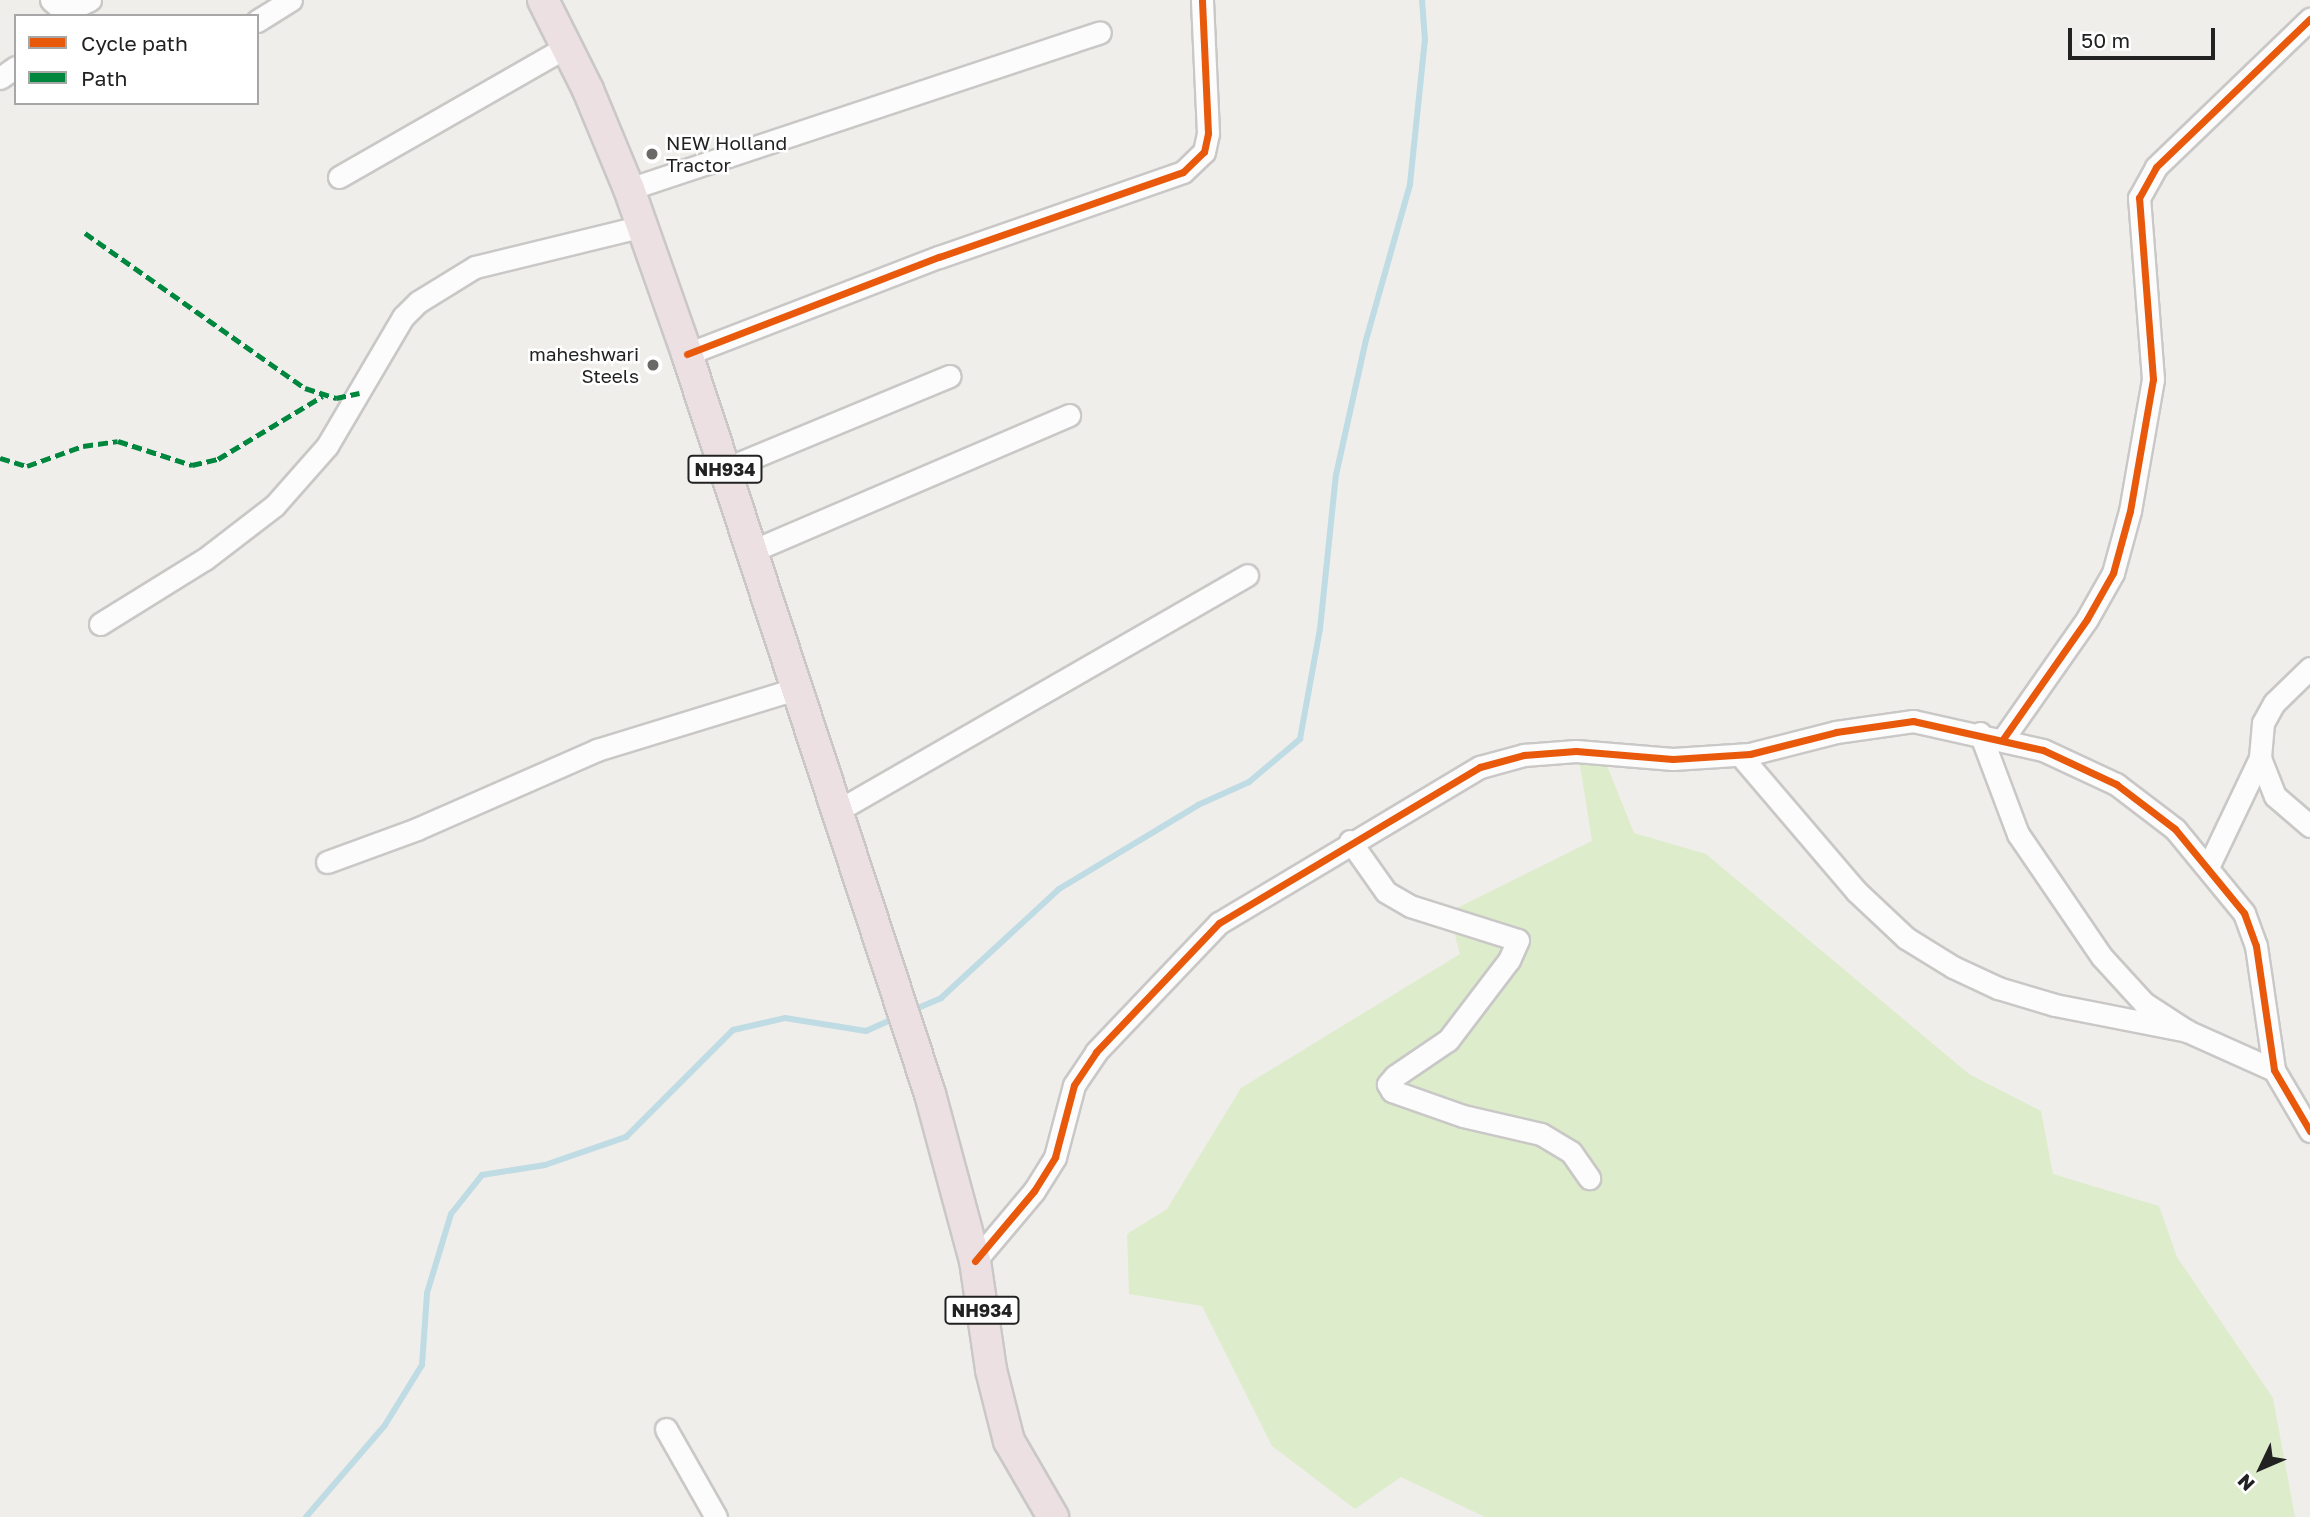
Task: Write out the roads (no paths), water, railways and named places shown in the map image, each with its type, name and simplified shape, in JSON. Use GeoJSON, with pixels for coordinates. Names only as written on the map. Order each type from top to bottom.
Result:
{"type":"FeatureCollection","features":[{"type":"Feature","properties":{"kind":"highway","name":"NH934"},"geometry":{"type":"LineString","coordinates":[[543,0],[629,189],[687,354],[799,688],[881,949],[930,1094],[975,1261],[991,1370],[1009,1441],[1054,1517]]}},
{"type":"Feature","properties":{"kind":"street"},"geometry":{"type":"LineString","coordinates":[[55,8],[74,10],[90,0]]}},
{"type":"Feature","properties":{"kind":"street"},"geometry":{"type":"LineString","coordinates":[[259,20],[291,0]]}},
{"type":"Feature","properties":{"kind":"street"},"geometry":{"type":"LineString","coordinates":[[687,354],[939,257],[1183,172],[1204,152],[1208,134],[1202,0]]}},
{"type":"Feature","properties":{"kind":"street"},"geometry":{"type":"LineString","coordinates":[[2003,739],[2087,619],[2112,573],[2130,511],[2153,379],[2139,198],[2156,167],[2310,19]]}},
{"type":"Feature","properties":{"kind":"street"},"geometry":{"type":"LineString","coordinates":[[629,189],[1100,32]]}},
{"type":"Feature","properties":{"kind":"street"},"geometry":{"type":"LineString","coordinates":[[340,177],[566,47]]}},
{"type":"Feature","properties":{"kind":"street"},"geometry":{"type":"LineString","coordinates":[[100,624],[205,559],[275,506],[327,446],[385,353],[403,317],[418,302],[475,267],[643,226]]}},
{"type":"Feature","properties":{"kind":"street"},"geometry":{"type":"LineString","coordinates":[[725,469],[950,376]]}},
{"type":"Feature","properties":{"kind":"street"},"geometry":{"type":"LineString","coordinates":[[752,551],[1069,415]]}},
{"type":"Feature","properties":{"kind":"street"},"geometry":{"type":"LineString","coordinates":[[837,811],[1247,575]]}},
{"type":"Feature","properties":{"kind":"street"},"geometry":{"type":"LineString","coordinates":[[2209,865],[2260,758],[2263,723],[2274,703],[2310,668]]}},
{"type":"Feature","properties":{"kind":"street"},"geometry":{"type":"LineString","coordinates":[[327,862],[417,829],[597,750],[799,688]]}},
{"type":"Feature","properties":{"kind":"street"},"geometry":{"type":"LineString","coordinates":[[975,1261],[1034,1191],[1055,1157],[1074,1085],[1096,1052],[1219,923],[1350,841],[1480,767],[1524,755],[1576,751],[1674,759],[1740,755],[1836,732],[1913,721],[1980,733],[2043,750],[2116,784],[2175,829],[2209,865],[2244,913],[2256,946],[2274,1070]]}},
{"type":"Feature","properties":{"kind":"street"},"geometry":{"type":"LineString","coordinates":[[1980,733],[2018,834],[2102,957],[2144,1003],[2187,1031],[2274,1070],[2302,1102],[2310,1131]]}},
{"type":"Feature","properties":{"kind":"street"},"geometry":{"type":"LineString","coordinates":[[1740,755],[1856,891],[1906,938],[1998,988],[2187,1031]]}},
{"type":"Feature","properties":{"kind":"street"},"geometry":{"type":"LineString","coordinates":[[2260,758],[2275,796],[2310,826]]}},
{"type":"Feature","properties":{"kind":"street"},"geometry":{"type":"LineString","coordinates":[[1350,841],[1386,892],[1410,906],[1518,940],[1509,960],[1448,1040],[1395,1076],[1388,1084],[1392,1091],[1424,1105],[1541,1134],[1571,1152],[1589,1178]]}},
{"type":"Feature","properties":{"kind":"street"},"geometry":{"type":"LineString","coordinates":[[666,1429],[716,1517]]}},
{"type":"Feature","properties":{"kind":"waterway"},"geometry":{"type":"LineString","coordinates":[[911,1011],[941,998],[1059,889],[1198,805],[1249,782],[1300,739],[1320,629],[1336,475],[1366,340],[1410,184],[1425,40],[1422,0]]}},
{"type":"Feature","properties":{"kind":"waterway"},"geometry":{"type":"LineString","coordinates":[[306,1517],[385,1425],[422,1365],[427,1293],[451,1214],[482,1175],[545,1165],[626,1137],[733,1030],[785,1018],[866,1031],[898,1017]]}},
{"type":"Feature","properties":{"kind":"place","name":"NEW Holland Tractor"},"geometry":{"type":"Point","coordinates":[652,154]}},
{"type":"Feature","properties":{"kind":"place","name":"maheshwari Steels"},"geometry":{"type":"Point","coordinates":[653,365]}}]}
